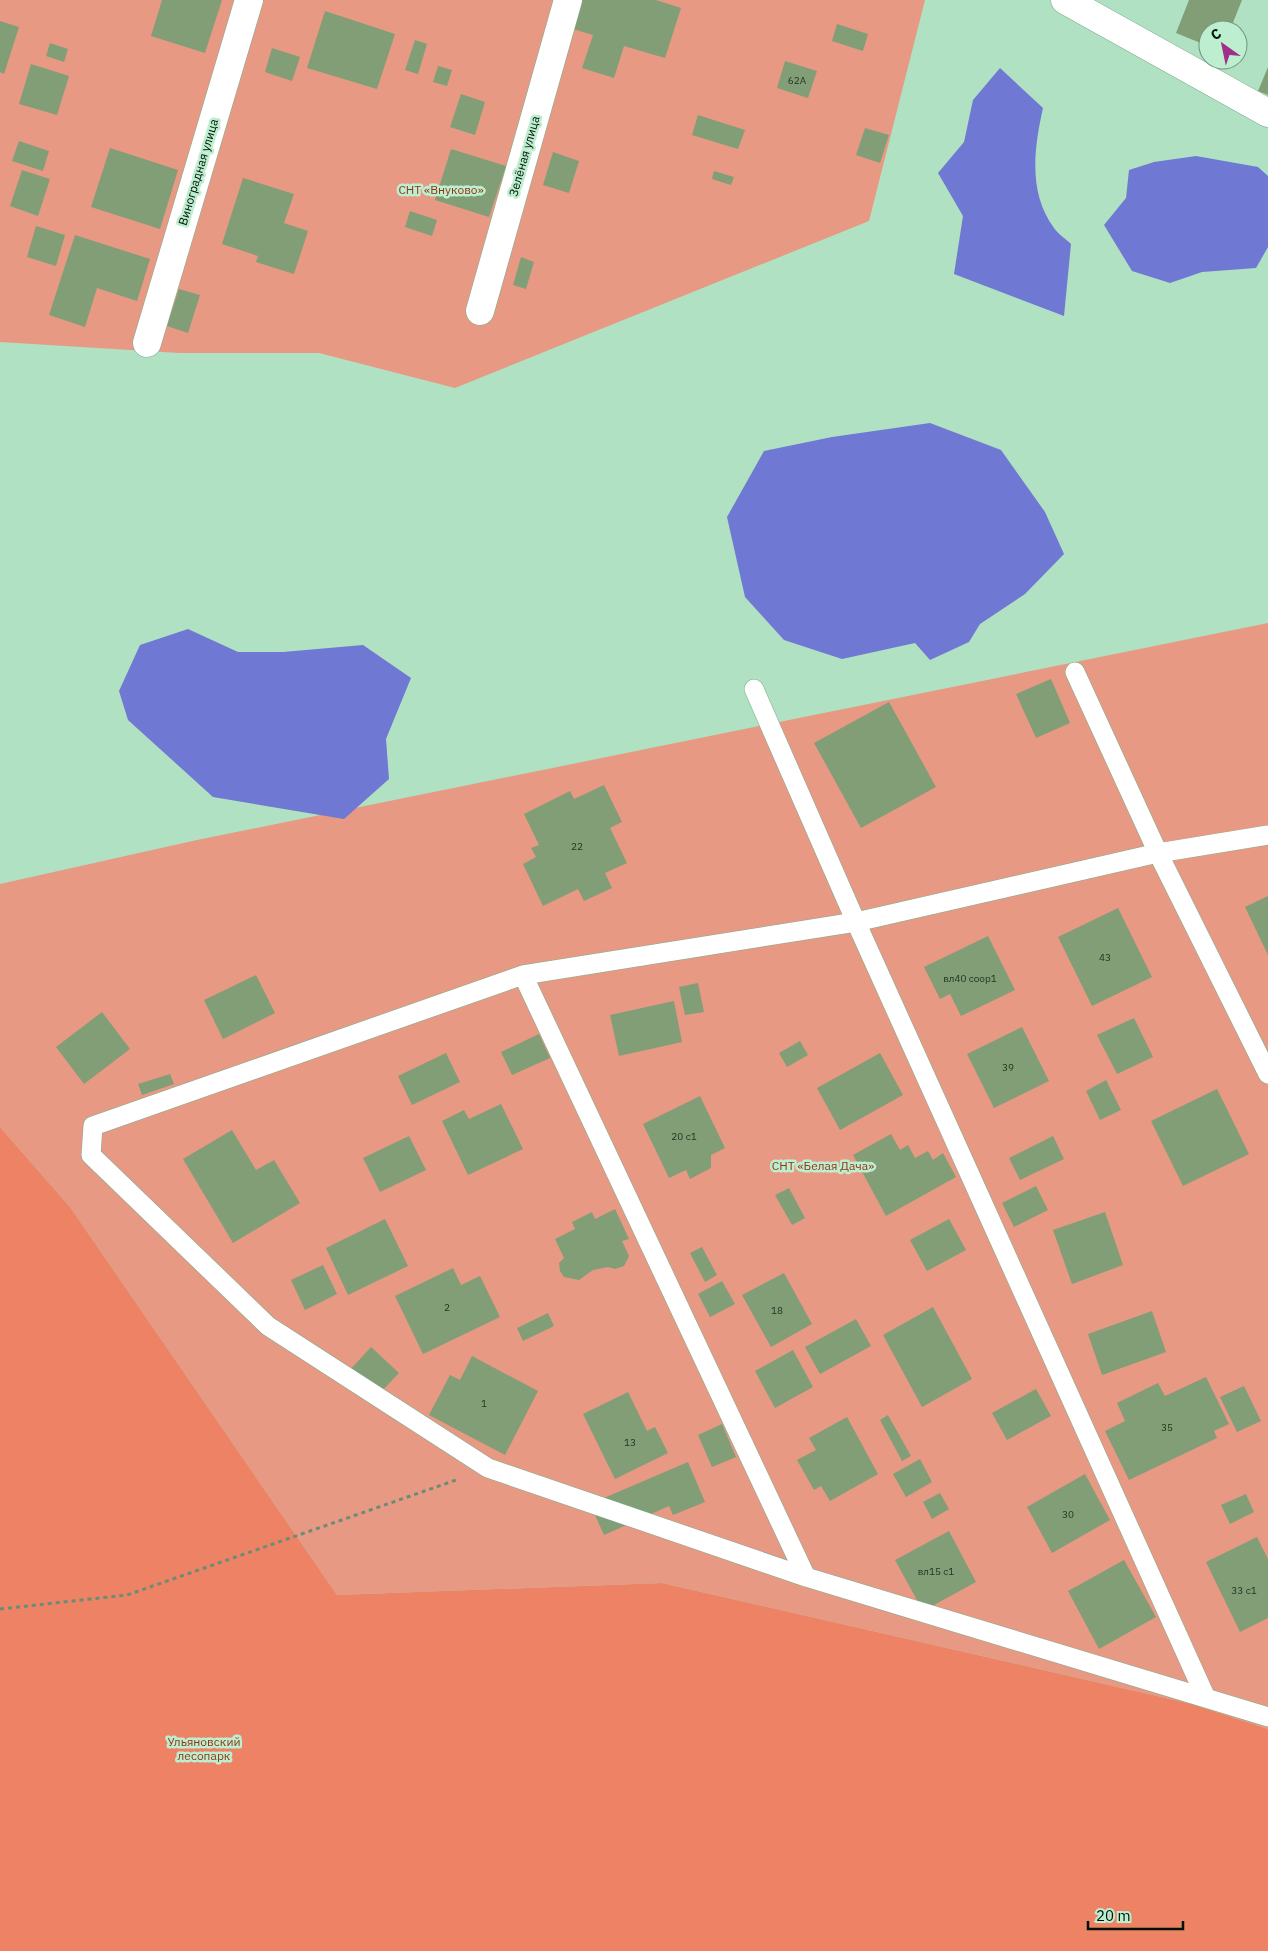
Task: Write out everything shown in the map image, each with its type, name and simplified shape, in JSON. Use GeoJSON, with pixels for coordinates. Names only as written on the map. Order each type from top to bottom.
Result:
{"type":"FeatureCollection","features":[{"type":"Feature","properties":{"kind":"street","name":"Виноградная улица"},"geometry":{"type":"LineString","coordinates":[[147,343],[249,0]]}},
{"type":"Feature","properties":{"kind":"street","name":"Зелёная улица"},"geometry":{"type":"LineString","coordinates":[[480,311],[568,0]]}},
{"type":"Feature","properties":{"kind":"street"},"geometry":{"type":"LineString","coordinates":[[1065,0],[1268,113]]}},
{"type":"Feature","properties":{"kind":"lane"},"geometry":{"type":"LineString","coordinates":[[1075,672],[1158,853],[1268,1074]]}},
{"type":"Feature","properties":{"kind":"lane"},"geometry":{"type":"LineString","coordinates":[[754,689],[856,922],[1206,1698]]}},
{"type":"Feature","properties":{"kind":"lane"},"geometry":{"type":"LineString","coordinates":[[1268,835],[1158,853],[856,922],[523,975],[93,1126],[91,1155],[268,1326],[488,1468],[806,1577],[1268,1717]]}},
{"type":"Feature","properties":{"kind":"lane"},"geometry":{"type":"LineString","coordinates":[[523,975],[806,1577]]}},
{"type":"Feature","properties":{"kind":"path"},"geometry":{"type":"LineString","coordinates":[[0,1609],[127,1595],[488,1468]]}},
{"type":"Feature","properties":{"kind":"green space","name":"СНТ «Внуково»"},"geometry":{"type":"Polygon","coordinates":[[[0,0],[925,0],[869,221],[455,388],[319,353],[179,353],[0,342],[0,0]]]}},
{"type":"Feature","properties":{"kind":"green space","name":"СНТ «Белая Дача»"},"geometry":{"type":"Polygon","coordinates":[[[1268,623],[1268,1729],[1192,1704],[662,1583],[337,1595],[70,1207],[0,1127],[0,884],[197,840],[1268,623]]]}},
{"type":"Feature","properties":{"kind":"green space","name":"Ульяновский лесопарк"},"geometry":{"type":"Polygon","coordinates":[[[0,1127],[70,1207],[337,1595],[662,1583],[1192,1704],[1268,1729],[1268,1951],[0,1951],[0,1127]]]}},
{"type":"Feature","properties":{"kind":"water"},"geometry":{"type":"Polygon","coordinates":[[[1000,68],[1043,108],[1037,139],[1035,170],[1040,200],[1056,230],[1071,244],[1064,316],[954,274],[963,216],[938,173],[964,142],[973,100],[1000,68]]]}},
{"type":"Feature","properties":{"kind":"water"},"geometry":{"type":"Polygon","coordinates":[[[1196,156],[1258,167],[1268,176],[1268,247],[1256,268],[1202,272],[1170,283],[1132,271],[1104,225],[1126,198],[1129,170],[1154,162],[1196,156]]]}},
{"type":"Feature","properties":{"kind":"water"},"geometry":{"type":"Polygon","coordinates":[[[930,423],[1001,450],[1045,512],[1064,554],[1025,594],[980,624],[969,642],[930,660],[915,643],[842,659],[784,640],[745,597],[727,517],[764,451],[832,437],[930,423]]]}},
{"type":"Feature","properties":{"kind":"water"},"geometry":{"type":"Polygon","coordinates":[[[188,629],[238,652],[283,652],[363,645],[411,678],[386,739],[389,779],[344,819],[213,797],[128,720],[119,691],[140,645],[188,629]]]}},
{"type":"Feature","properties":{"kind":"building"},"geometry":{"type":"Polygon","coordinates":[[[162,0],[222,0],[205,53],[151,36],[162,0]]]}},
{"type":"Feature","properties":{"kind":"building"},"geometry":{"type":"Polygon","coordinates":[[[582,0],[656,0],[681,8],[665,58],[624,46],[614,78],[582,68],[593,35],[573,29],[582,0]]]}},
{"type":"Feature","properties":{"kind":"building"},"geometry":{"type":"Polygon","coordinates":[[[1189,0],[1242,0],[1234,20],[1198,20],[1198,42],[1176,33],[1189,0]]]}},
{"type":"Feature","properties":{"kind":"building"},"geometry":{"type":"Polygon","coordinates":[[[325,11],[395,34],[377,89],[307,68],[325,11]]]}},
{"type":"Feature","properties":{"kind":"building"},"geometry":{"type":"Polygon","coordinates":[[[0,21],[19,27],[4,74],[0,72],[0,21]]]}},
{"type":"Feature","properties":{"kind":"building"},"geometry":{"type":"Polygon","coordinates":[[[837,24],[868,34],[863,51],[832,41],[837,24]]]}},
{"type":"Feature","properties":{"kind":"building"},"geometry":{"type":"Polygon","coordinates":[[[415,40],[427,44],[418,74],[405,70],[415,40]]]}},
{"type":"Feature","properties":{"kind":"building"},"geometry":{"type":"Polygon","coordinates":[[[50,43],[68,49],[64,62],[46,56],[50,43]]]}},
{"type":"Feature","properties":{"kind":"building"},"geometry":{"type":"Polygon","coordinates":[[[272,48],[300,57],[292,81],[265,72],[272,48]]]}},
{"type":"Feature","properties":{"kind":"building"},"geometry":{"type":"Polygon","coordinates":[[[785,61],[817,71],[808,98],[777,88],[785,61]]]}},
{"type":"Feature","properties":{"kind":"building"},"geometry":{"type":"Polygon","coordinates":[[[31,64],[69,76],[57,115],[19,104],[31,64]]]}},
{"type":"Feature","properties":{"kind":"building"},"geometry":{"type":"Polygon","coordinates":[[[438,66],[452,70],[447,86],[433,82],[438,66]]]}},
{"type":"Feature","properties":{"kind":"building"},"geometry":{"type":"Polygon","coordinates":[[[1268,67],[1268,95],[1258,91],[1268,67]]]}},
{"type":"Feature","properties":{"kind":"building"},"geometry":{"type":"Polygon","coordinates":[[[461,94],[485,102],[475,135],[450,127],[461,94]]]}},
{"type":"Feature","properties":{"kind":"building"},"geometry":{"type":"Polygon","coordinates":[[[698,115],[745,130],[738,149],[692,135],[698,115]]]}},
{"type":"Feature","properties":{"kind":"building"},"geometry":{"type":"Polygon","coordinates":[[[865,128],[889,135],[880,163],[856,155],[865,128]]]}},
{"type":"Feature","properties":{"kind":"building"},"geometry":{"type":"Polygon","coordinates":[[[19,141],[49,151],[43,171],[12,161],[19,141]]]}},
{"type":"Feature","properties":{"kind":"building"},"geometry":{"type":"Polygon","coordinates":[[[110,148],[178,170],[160,229],[91,207],[110,148]]]}},
{"type":"Feature","properties":{"kind":"building"},"geometry":{"type":"Polygon","coordinates":[[[451,149],[506,166],[489,217],[435,200],[451,149]]]}},
{"type":"Feature","properties":{"kind":"building"},"geometry":{"type":"Polygon","coordinates":[[[553,152],[579,161],[569,193],[543,185],[553,152]]]}},
{"type":"Feature","properties":{"kind":"building"},"geometry":{"type":"Polygon","coordinates":[[[22,170],[50,179],[38,216],[10,206],[22,170]]]}},
{"type":"Feature","properties":{"kind":"building"},"geometry":{"type":"Polygon","coordinates":[[[714,171],[734,177],[731,185],[712,179],[714,171]]]}},
{"type":"Feature","properties":{"kind":"building"},"geometry":{"type":"Polygon","coordinates":[[[243,178],[294,194],[284,223],[308,231],[294,274],[256,262],[258,256],[222,244],[243,178]]]}},
{"type":"Feature","properties":{"kind":"building"},"geometry":{"type":"Polygon","coordinates":[[[410,211],[437,220],[432,236],[405,227],[410,211]]]}},
{"type":"Feature","properties":{"kind":"building"},"geometry":{"type":"Polygon","coordinates":[[[36,226],[65,235],[56,266],[27,257],[36,226]]]}},
{"type":"Feature","properties":{"kind":"building"},"geometry":{"type":"Polygon","coordinates":[[[75,235],[150,259],[137,301],[97,288],[85,327],[49,315],[75,235]]]}},
{"type":"Feature","properties":{"kind":"building"},"geometry":{"type":"Polygon","coordinates":[[[521,257],[534,262],[526,289],[513,285],[521,257]]]}},
{"type":"Feature","properties":{"kind":"building"},"geometry":{"type":"Polygon","coordinates":[[[179,289],[200,295],[188,333],[167,326],[179,289]]]}},
{"type":"Feature","properties":{"kind":"building"},"geometry":{"type":"Polygon","coordinates":[[[1051,679],[1070,723],[1036,738],[1016,694],[1051,679]]]}},
{"type":"Feature","properties":{"kind":"building"},"geometry":{"type":"Polygon","coordinates":[[[889,702],[936,787],[861,828],[814,743],[889,702]]]}},
{"type":"Feature","properties":{"kind":"building"},"geometry":{"type":"Polygon","coordinates":[[[604,785],[622,822],[610,828],[627,863],[605,873],[612,888],[584,901],[578,889],[543,906],[523,864],[536,857],[531,848],[539,845],[524,814],[570,791],[574,799],[604,785]]]}},
{"type":"Feature","properties":{"kind":"building"},"geometry":{"type":"Polygon","coordinates":[[[1268,896],[1268,955],[1245,907],[1268,896]]]}},
{"type":"Feature","properties":{"kind":"building"},"geometry":{"type":"Polygon","coordinates":[[[1118,908],[1152,977],[1092,1006],[1058,937],[1118,908]]]}},
{"type":"Feature","properties":{"kind":"building"},"geometry":{"type":"Polygon","coordinates":[[[988,936],[1015,990],[961,1016],[950,994],[940,999],[924,967],[988,936]]]}},
{"type":"Feature","properties":{"kind":"building"},"geometry":{"type":"Polygon","coordinates":[[[256,975],[275,1013],[223,1039],[204,1000],[256,975]]]}},
{"type":"Feature","properties":{"kind":"building"},"geometry":{"type":"Polygon","coordinates":[[[698,983],[704,1012],[685,1015],[679,987],[698,983]]]}},
{"type":"Feature","properties":{"kind":"building"},"geometry":{"type":"Polygon","coordinates":[[[674,1001],[682,1042],[619,1056],[610,1015],[674,1001]]]}},
{"type":"Feature","properties":{"kind":"building"},"geometry":{"type":"Polygon","coordinates":[[[102,1012],[130,1049],[84,1084],[56,1047],[102,1012]]]}},
{"type":"Feature","properties":{"kind":"building"},"geometry":{"type":"Polygon","coordinates":[[[1134,1018],[1153,1057],[1117,1074],[1097,1035],[1134,1018]]]}},
{"type":"Feature","properties":{"kind":"building"},"geometry":{"type":"Polygon","coordinates":[[[1022,1027],[1049,1081],[994,1108],[967,1054],[1022,1027]]]}},
{"type":"Feature","properties":{"kind":"building"},"geometry":{"type":"Polygon","coordinates":[[[539,1034],[550,1058],[512,1075],[501,1052],[539,1034]]]}},
{"type":"Feature","properties":{"kind":"building"},"geometry":{"type":"Polygon","coordinates":[[[800,1041],[808,1055],[787,1067],[779,1053],[800,1041]]]}},
{"type":"Feature","properties":{"kind":"building"},"geometry":{"type":"Polygon","coordinates":[[[446,1053],[460,1082],[412,1105],[398,1076],[446,1053]]]}},
{"type":"Feature","properties":{"kind":"building"},"geometry":{"type":"Polygon","coordinates":[[[880,1053],[903,1095],[840,1130],[817,1088],[880,1053]]]}},
{"type":"Feature","properties":{"kind":"building"},"geometry":{"type":"Polygon","coordinates":[[[170,1074],[174,1084],[142,1095],[138,1084],[170,1074]]]}},
{"type":"Feature","properties":{"kind":"building"},"geometry":{"type":"Polygon","coordinates":[[[1106,1080],[1121,1110],[1100,1120],[1086,1091],[1106,1080]]]}},
{"type":"Feature","properties":{"kind":"building"},"geometry":{"type":"Polygon","coordinates":[[[1217,1089],[1249,1154],[1183,1186],[1151,1121],[1217,1089]]]}},
{"type":"Feature","properties":{"kind":"building"},"geometry":{"type":"Polygon","coordinates":[[[700,1096],[725,1148],[711,1155],[711,1168],[690,1179],[686,1170],[669,1178],[643,1124],[700,1096]]]}},
{"type":"Feature","properties":{"kind":"building"},"geometry":{"type":"Polygon","coordinates":[[[501,1104],[523,1149],[468,1175],[442,1121],[464,1110],[469,1119],[501,1104]]]}},
{"type":"Feature","properties":{"kind":"building"},"geometry":{"type":"Polygon","coordinates":[[[232,1130],[256,1170],[274,1160],[300,1203],[233,1243],[183,1159],[232,1130]]]}},
{"type":"Feature","properties":{"kind":"building"},"geometry":{"type":"Polygon","coordinates":[[[891,1134],[900,1150],[908,1145],[915,1158],[928,1151],[933,1160],[943,1153],[956,1177],[886,1216],[853,1155],[891,1134]]]}},
{"type":"Feature","properties":{"kind":"building"},"geometry":{"type":"Polygon","coordinates":[[[409,1136],[426,1170],[380,1192],[363,1158],[409,1136]]]}},
{"type":"Feature","properties":{"kind":"building"},"geometry":{"type":"Polygon","coordinates":[[[1053,1136],[1064,1159],[1020,1180],[1009,1158],[1053,1136]]]}},
{"type":"Feature","properties":{"kind":"building"},"geometry":{"type":"Polygon","coordinates":[[[1036,1186],[1048,1210],[1014,1227],[1002,1203],[1036,1186]]]}},
{"type":"Feature","properties":{"kind":"building"},"geometry":{"type":"Polygon","coordinates":[[[789,1188],[805,1218],[792,1225],[775,1195],[789,1188]]]}},
{"type":"Feature","properties":{"kind":"building"},"geometry":{"type":"Polygon","coordinates":[[[615,1209],[629,1239],[622,1241],[629,1256],[624,1266],[615,1269],[608,1267],[593,1270],[579,1280],[564,1277],[560,1271],[559,1263],[564,1258],[555,1239],[575,1229],[572,1222],[592,1212],[595,1219],[615,1209]]]}},
{"type":"Feature","properties":{"kind":"building"},"geometry":{"type":"Polygon","coordinates":[[[1105,1212],[1123,1265],[1072,1284],[1053,1230],[1105,1212]]]}},
{"type":"Feature","properties":{"kind":"building"},"geometry":{"type":"Polygon","coordinates":[[[385,1219],[408,1266],[348,1295],[326,1248],[385,1219]]]}},
{"type":"Feature","properties":{"kind":"building"},"geometry":{"type":"Polygon","coordinates":[[[949,1219],[966,1250],[927,1271],[910,1240],[949,1219]]]}},
{"type":"Feature","properties":{"kind":"building"},"geometry":{"type":"Polygon","coordinates":[[[702,1247],[717,1275],[705,1282],[690,1253],[702,1247]]]}},
{"type":"Feature","properties":{"kind":"building"},"geometry":{"type":"Polygon","coordinates":[[[323,1265],[337,1294],[305,1310],[291,1280],[323,1265]]]}},
{"type":"Feature","properties":{"kind":"building"},"geometry":{"type":"Polygon","coordinates":[[[453,1268],[461,1285],[480,1276],[500,1317],[423,1354],[395,1296],[453,1268]]]}},
{"type":"Feature","properties":{"kind":"building"},"geometry":{"type":"Polygon","coordinates":[[[784,1273],[812,1324],[771,1347],[742,1295],[784,1273]]]}},
{"type":"Feature","properties":{"kind":"building"},"geometry":{"type":"Polygon","coordinates":[[[722,1281],[735,1304],[710,1317],[698,1294],[722,1281]]]}},
{"type":"Feature","properties":{"kind":"building"},"geometry":{"type":"Polygon","coordinates":[[[933,1307],[972,1379],[922,1407],[883,1335],[933,1307]]]}},
{"type":"Feature","properties":{"kind":"building"},"geometry":{"type":"Polygon","coordinates":[[[1152,1311],[1166,1352],[1102,1375],[1088,1334],[1152,1311]]]}},
{"type":"Feature","properties":{"kind":"building"},"geometry":{"type":"Polygon","coordinates":[[[548,1313],[554,1326],[523,1341],[517,1328],[548,1313]]]}},
{"type":"Feature","properties":{"kind":"building"},"geometry":{"type":"Polygon","coordinates":[[[856,1319],[871,1346],[820,1374],[805,1347],[856,1319]]]}},
{"type":"Feature","properties":{"kind":"building"},"geometry":{"type":"Polygon","coordinates":[[[371,1347],[399,1373],[378,1395],[350,1370],[371,1347]]]}},
{"type":"Feature","properties":{"kind":"building"},"geometry":{"type":"Polygon","coordinates":[[[793,1350],[813,1387],[775,1408],[755,1371],[793,1350]]]}},
{"type":"Feature","properties":{"kind":"building"},"geometry":{"type":"Polygon","coordinates":[[[472,1356],[538,1391],[505,1455],[429,1415],[450,1375],[460,1380],[472,1356]]]}},
{"type":"Feature","properties":{"kind":"building"},"geometry":{"type":"Polygon","coordinates":[[[1206,1377],[1229,1424],[1214,1431],[1217,1438],[1129,1480],[1105,1431],[1125,1421],[1117,1403],[1158,1383],[1165,1396],[1206,1377]]]}},
{"type":"Feature","properties":{"kind":"building"},"geometry":{"type":"Polygon","coordinates":[[[1244,1386],[1261,1421],[1237,1432],[1220,1397],[1244,1386]]]}},
{"type":"Feature","properties":{"kind":"building"},"geometry":{"type":"Polygon","coordinates":[[[1036,1389],[1051,1416],[1007,1440],[992,1413],[1036,1389]]]}},
{"type":"Feature","properties":{"kind":"building"},"geometry":{"type":"Polygon","coordinates":[[[628,1392],[647,1431],[655,1427],[668,1453],[615,1479],[583,1414],[628,1392]]]}},
{"type":"Feature","properties":{"kind":"building"},"geometry":{"type":"Polygon","coordinates":[[[888,1415],[911,1456],[902,1461],[880,1420],[888,1415]]]}},
{"type":"Feature","properties":{"kind":"building"},"geometry":{"type":"Polygon","coordinates":[[[847,1417],[878,1474],[830,1501],[821,1486],[814,1490],[797,1460],[816,1450],[809,1438],[847,1417]]]}},
{"type":"Feature","properties":{"kind":"building"},"geometry":{"type":"Polygon","coordinates":[[[722,1424],[736,1457],[712,1467],[698,1435],[722,1424]]]}},
{"type":"Feature","properties":{"kind":"building"},"geometry":{"type":"Polygon","coordinates":[[[920,1459],[932,1482],[906,1497],[893,1474],[920,1459]]]}},
{"type":"Feature","properties":{"kind":"building"},"geometry":{"type":"Polygon","coordinates":[[[688,1462],[705,1502],[673,1515],[669,1506],[604,1535],[590,1504],[688,1462]]]}},
{"type":"Feature","properties":{"kind":"building"},"geometry":{"type":"Polygon","coordinates":[[[1085,1474],[1110,1520],[1052,1553],[1027,1507],[1085,1474]]]}},
{"type":"Feature","properties":{"kind":"building"},"geometry":{"type":"Polygon","coordinates":[[[940,1493],[949,1509],[932,1519],[923,1502],[940,1493]]]}},
{"type":"Feature","properties":{"kind":"building"},"geometry":{"type":"Polygon","coordinates":[[[1246,1494],[1254,1512],[1230,1524],[1221,1505],[1246,1494]]]}},
{"type":"Feature","properties":{"kind":"building"},"geometry":{"type":"Polygon","coordinates":[[[949,1531],[976,1582],[923,1611],[895,1560],[949,1531]]]}},
{"type":"Feature","properties":{"kind":"building"},"geometry":{"type":"Polygon","coordinates":[[[1257,1537],[1268,1559],[1268,1618],[1240,1632],[1206,1562],[1257,1537]]]}},
{"type":"Feature","properties":{"kind":"building"},"geometry":{"type":"Polygon","coordinates":[[[1124,1560],[1156,1617],[1099,1649],[1068,1591],[1124,1560]]]}}]}
